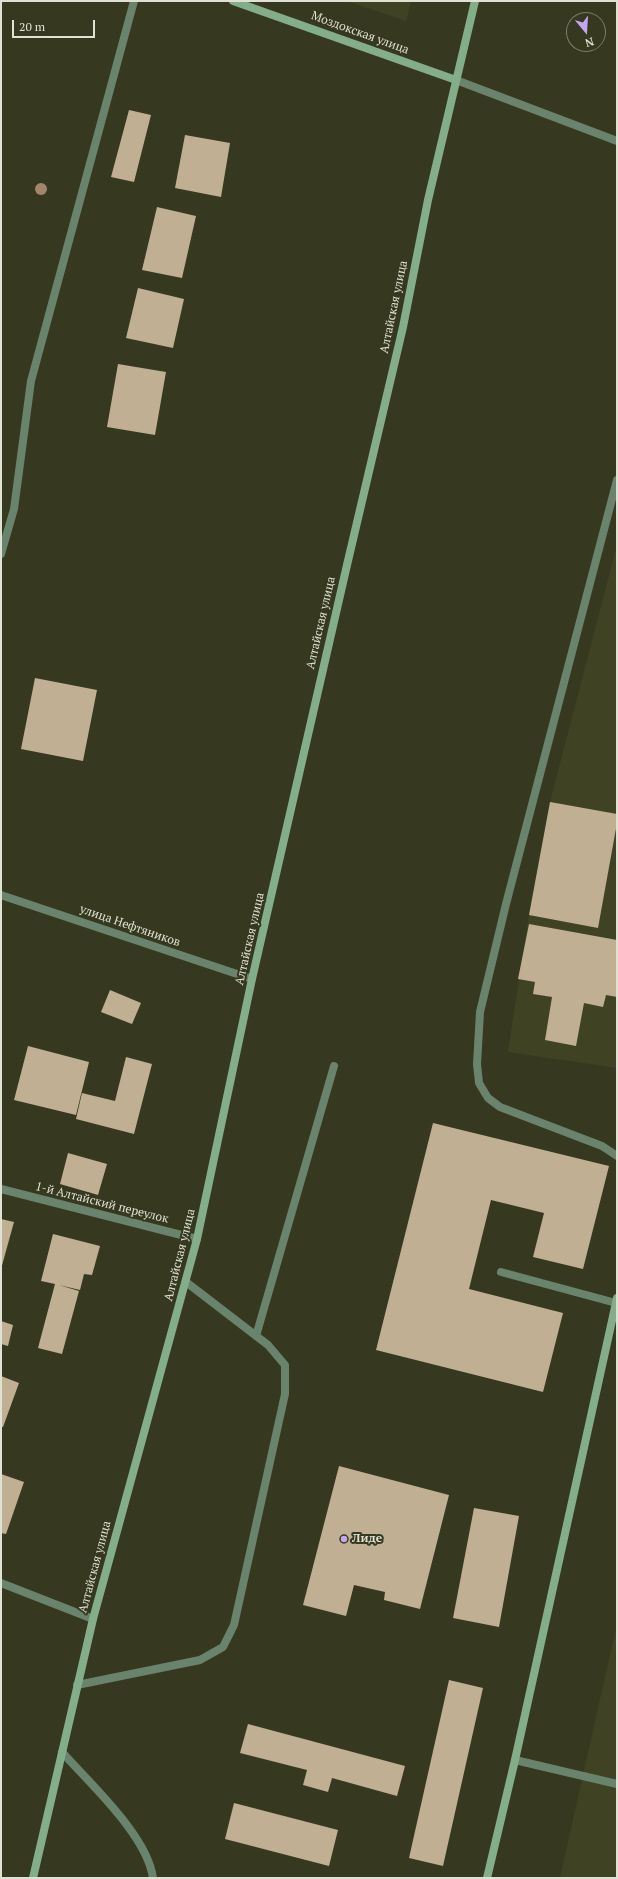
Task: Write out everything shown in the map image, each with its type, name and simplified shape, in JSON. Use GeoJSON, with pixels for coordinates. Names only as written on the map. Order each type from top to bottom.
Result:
{"type":"FeatureCollection","features":[{"type":"Feature","properties":{"kind":"main road","name":"Моздокская улица"},"geometry":{"type":"LineString","coordinates":[[233,1],[456,80]]}},
{"type":"Feature","properties":{"kind":"main road","name":"Алтайская улица"},"geometry":{"type":"LineString","coordinates":[[33,1878],[93,1619],[197,1239],[252,979],[403,327],[428,200],[475,1]]}},
{"type":"Feature","properties":{"kind":"main road"},"geometry":{"type":"LineString","coordinates":[[487,1878],[515,1760],[616,1300]]}},
{"type":"Feature","properties":{"kind":"street"},"geometry":{"type":"LineString","coordinates":[[1,554],[14,509],[31,381],[134,1]]}},
{"type":"Feature","properties":{"kind":"street"},"geometry":{"type":"LineString","coordinates":[[456,80],[617,141]]}},
{"type":"Feature","properties":{"kind":"street"},"geometry":{"type":"LineString","coordinates":[[617,480],[506,904],[480,1012],[477,1064],[479,1083],[488,1098],[500,1107],[602,1146],[617,1156]]}},
{"type":"Feature","properties":{"kind":"street","name":"улица Нефтяников"},"geometry":{"type":"LineString","coordinates":[[1,895],[252,979]]}},
{"type":"Feature","properties":{"kind":"street"},"geometry":{"type":"LineString","coordinates":[[256,1336],[334,1066]]}},
{"type":"Feature","properties":{"kind":"street","name":"1-й Алтайский переулок"},"geometry":{"type":"LineString","coordinates":[[1,1189],[197,1239]]}},
{"type":"Feature","properties":{"kind":"street"},"geometry":{"type":"LineString","coordinates":[[501,1272],[616,1300]]}},
{"type":"Feature","properties":{"kind":"street"},"geometry":{"type":"LineString","coordinates":[[77,1685],[200,1660],[223,1647],[234,1625],[285,1394],[285,1365],[268,1345],[186,1282]]}},
{"type":"Feature","properties":{"kind":"street"},"geometry":{"type":"LineString","coordinates":[[1,1583],[93,1619]]}},
{"type":"Feature","properties":{"kind":"street"},"geometry":{"type":"LineString","coordinates":[[62,1752],[130,1828],[151,1866],[153,1878]]}},
{"type":"Feature","properties":{"kind":"street"},"geometry":{"type":"LineString","coordinates":[[515,1760],[617,1784]]}},
{"type":"Feature","properties":{"kind":"shaded area"},"geometry":{"type":"Polygon","coordinates":[[[347,1],[411,1],[406,21],[347,1]]]}},
{"type":"Feature","properties":{"kind":"shaded area"},"geometry":{"type":"Polygon","coordinates":[[[617,545],[617,1068],[508,1052],[529,915],[550,802],[617,545]]]}},
{"type":"Feature","properties":{"kind":"shaded area"},"geometry":{"type":"Polygon","coordinates":[[[617,1625],[617,1878],[560,1878],[598,1708],[617,1625]]]}},
{"type":"Feature","properties":{"kind":"building"},"geometry":{"type":"Polygon","coordinates":[[[129,110],[151,115],[134,182],[111,177],[129,110]]]}},
{"type":"Feature","properties":{"kind":"building"},"geometry":{"type":"Polygon","coordinates":[[[185,135],[230,143],[221,197],[175,188],[185,135]]]}},
{"type":"Feature","properties":{"kind":"building"},"geometry":{"type":"Polygon","coordinates":[[[157,207],[196,216],[182,278],[142,270],[157,207]]]}},
{"type":"Feature","properties":{"kind":"building"},"geometry":{"type":"Polygon","coordinates":[[[138,288],[184,299],[173,348],[126,338],[138,288]]]}},
{"type":"Feature","properties":{"kind":"building"},"geometry":{"type":"Polygon","coordinates":[[[118,364],[166,372],[155,435],[107,427],[118,364]]]}},
{"type":"Feature","properties":{"kind":"building"},"geometry":{"type":"Polygon","coordinates":[[[35,678],[97,690],[83,761],[21,749],[35,678]]]}},
{"type":"Feature","properties":{"kind":"building"},"geometry":{"type":"Polygon","coordinates":[[[550,802],[617,814],[617,823],[598,928],[529,915],[550,802]]]}},
{"type":"Feature","properties":{"kind":"building"},"geometry":{"type":"Polygon","coordinates":[[[529,924],[617,940],[617,997],[606,995],[603,1007],[584,1003],[576,1046],[545,1040],[552,997],[533,994],[535,982],[518,979],[529,924]]]}},
{"type":"Feature","properties":{"kind":"building"},"geometry":{"type":"Polygon","coordinates":[[[110,990],[141,1003],[132,1024],[101,1012],[110,990]]]}},
{"type":"Feature","properties":{"kind":"building"},"geometry":{"type":"Polygon","coordinates":[[[28,1046],[89,1062],[76,1115],[14,1100],[28,1046]]]}},
{"type":"Feature","properties":{"kind":"building"},"geometry":{"type":"Polygon","coordinates":[[[126,1057],[152,1064],[134,1134],[76,1119],[82,1093],[115,1101],[126,1057]]]}},
{"type":"Feature","properties":{"kind":"building"},"geometry":{"type":"Polygon","coordinates":[[[433,1123],[609,1166],[583,1269],[533,1257],[544,1213],[491,1200],[469,1289],[563,1313],[543,1392],[376,1350],[433,1123]]]}},
{"type":"Feature","properties":{"kind":"building"},"geometry":{"type":"Polygon","coordinates":[[[68,1153],[107,1164],[98,1195],[60,1184],[68,1153]]]}},
{"type":"Feature","properties":{"kind":"building"},"geometry":{"type":"Polygon","coordinates":[[[1,1219],[14,1222],[1,1269],[1,1219]]]}},
{"type":"Feature","properties":{"kind":"building"},"geometry":{"type":"Polygon","coordinates":[[[53,1234],[100,1246],[92,1275],[84,1274],[80,1290],[59,1285],[79,1291],[62,1354],[38,1348],[55,1284],[41,1281],[53,1234]]]}},
{"type":"Feature","properties":{"kind":"building"},"geometry":{"type":"Polygon","coordinates":[[[1,1321],[13,1325],[8,1346],[1,1344],[1,1321]]]}},
{"type":"Feature","properties":{"kind":"building"},"geometry":{"type":"Polygon","coordinates":[[[1,1376],[19,1383],[3,1427],[1,1427],[1,1376]]]}},
{"type":"Feature","properties":{"kind":"building"},"geometry":{"type":"Polygon","coordinates":[[[339,1466],[449,1495],[420,1609],[384,1600],[385,1592],[354,1585],[346,1616],[303,1605],[339,1466]]]}},
{"type":"Feature","properties":{"kind":"building"},"geometry":{"type":"Polygon","coordinates":[[[1,1474],[24,1482],[6,1534],[1,1533],[1,1474]]]}},
{"type":"Feature","properties":{"kind":"building"},"geometry":{"type":"Polygon","coordinates":[[[474,1508],[519,1516],[499,1627],[453,1618],[474,1508]]]}},
{"type":"Feature","properties":{"kind":"building"},"geometry":{"type":"Polygon","coordinates":[[[449,1680],[483,1688],[443,1866],[409,1858],[449,1680]]]}},
{"type":"Feature","properties":{"kind":"building"},"geometry":{"type":"Polygon","coordinates":[[[248,1724],[405,1766],[397,1796],[332,1778],[328,1792],[303,1785],[307,1770],[240,1753],[248,1724]]]}},
{"type":"Feature","properties":{"kind":"building"},"geometry":{"type":"Polygon","coordinates":[[[234,1803],[338,1830],[329,1866],[225,1839],[234,1803]]]}},
{"type":"Feature","properties":{"kind":"place","name":"Лиде"},"geometry":{"type":"Point","coordinates":[344,1539]}}]}
